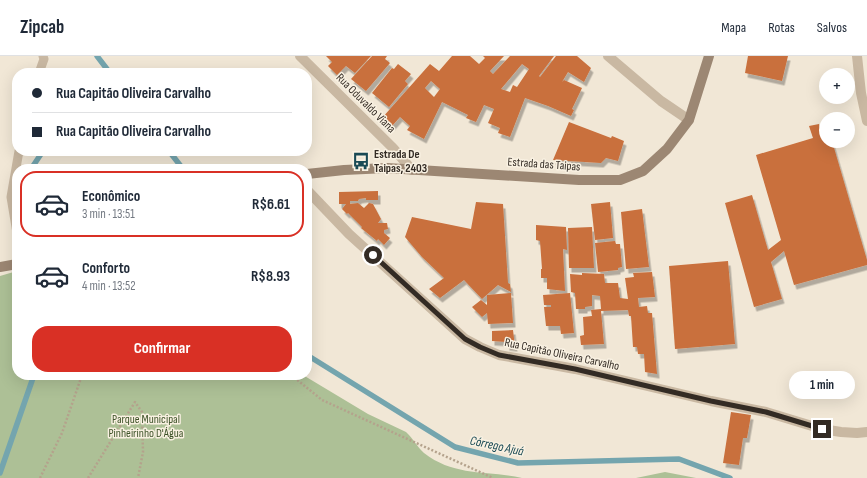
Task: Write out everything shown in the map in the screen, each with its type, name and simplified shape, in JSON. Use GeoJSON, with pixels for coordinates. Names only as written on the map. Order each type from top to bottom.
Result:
{"type":"FeatureCollection","features":[{"type":"Feature","properties":{"kind":"main road","name":"Estrada das Taipas"},"geometry":{"type":"LineString","coordinates":[[312,174],[387,168],[579,180],[620,180],[643,171],[667,149],[689,120],[709,56]]}},
{"type":"Feature","properties":{"kind":"main road"},"geometry":{"type":"LineString","coordinates":[[0,267],[12,265]]}},
{"type":"Feature","properties":{"kind":"street"},"geometry":{"type":"LineString","coordinates":[[608,56],[661,101],[689,120]]}},
{"type":"Feature","properties":{"kind":"street"},"geometry":{"type":"LineString","coordinates":[[857,56],[861,93],[867,121]]}},
{"type":"Feature","properties":{"kind":"street","name":"Rua Oduvaldo Viana"},"geometry":{"type":"LineString","coordinates":[[306,58],[393,148],[412,170]]}},
{"type":"Feature","properties":{"kind":"street","name":"Rua Capitão Oliveira Carvalho"},"geometry":{"type":"LineString","coordinates":[[312,195],[349,234],[465,339],[480,347],[499,355],[575,369],[711,401],[766,412],[822,429],[841,432],[867,432]]}},
{"type":"Feature","properties":{"kind":"lane"},"geometry":{"type":"LineString","coordinates":[[41,68],[44,58],[43,56]]}},
{"type":"Feature","properties":{"kind":"lane"},"geometry":{"type":"LineString","coordinates":[[12,191],[12,203]]}},
{"type":"Feature","properties":{"kind":"path"},"geometry":{"type":"LineString","coordinates":[[40,478],[62,433],[80,380]]}},
{"type":"Feature","properties":{"kind":"path"},"geometry":{"type":"LineString","coordinates":[[297,380],[322,400],[493,478]]}},
{"type":"Feature","properties":{"kind":"path"},"geometry":{"type":"LineString","coordinates":[[88,478],[135,402],[142,412],[143,452],[138,478]]}},
{"type":"Feature","properties":{"kind":"green space","name":"Parque Municipal Pinheirinho D'Água"},"geometry":{"type":"Polygon","coordinates":[[[12,272],[12,380],[311,380],[368,414],[406,432],[424,453],[436,461],[447,466],[471,472],[522,478],[0,478],[0,276],[12,272]]]}},
{"type":"Feature","properties":{"kind":"green space"},"geometry":{"type":"Polygon","coordinates":[[[665,472],[696,478],[636,478],[665,472]]]}},
{"type":"Feature","properties":{"kind":"building"},"geometry":{"type":"Polygon","coordinates":[[[326,56],[371,56],[355,73],[346,66],[337,75],[328,66],[332,62],[326,56]]]}},
{"type":"Feature","properties":{"kind":"building"},"geometry":{"type":"Polygon","coordinates":[[[372,56],[387,56],[385,59],[390,63],[366,91],[351,79],[372,56]]]}},
{"type":"Feature","properties":{"kind":"building"},"geometry":{"type":"Polygon","coordinates":[[[452,56],[470,56],[479,64],[485,58],[483,56],[504,56],[490,71],[493,74],[510,56],[554,56],[539,76],[540,77],[556,56],[577,56],[591,68],[584,82],[568,72],[562,82],[564,80],[582,88],[572,109],[574,110],[571,116],[525,98],[510,137],[498,133],[500,128],[488,123],[494,109],[484,105],[476,122],[466,118],[468,115],[442,102],[424,139],[407,130],[410,126],[400,117],[392,126],[382,118],[430,64],[439,71],[452,56]],[[522,64],[501,89],[510,92],[513,85],[517,87],[529,69],[522,64]],[[431,81],[425,88],[434,97],[440,89],[431,81]]]}},
{"type":"Feature","properties":{"kind":"building"},"geometry":{"type":"Polygon","coordinates":[[[748,56],[788,56],[782,81],[745,73],[748,56]]]}},
{"type":"Feature","properties":{"kind":"building"},"geometry":{"type":"Polygon","coordinates":[[[398,64],[411,74],[405,81],[408,84],[389,107],[372,93],[392,68],[394,69],[398,64]]]}},
{"type":"Feature","properties":{"kind":"building"},"geometry":{"type":"Polygon","coordinates":[[[569,122],[611,138],[612,136],[624,141],[618,161],[606,158],[601,163],[553,160],[569,122]]]}},
{"type":"Feature","properties":{"kind":"building"},"geometry":{"type":"Polygon","coordinates":[[[819,124],[819,148],[834,148],[867,260],[867,265],[794,285],[784,251],[771,262],[782,299],[754,307],[725,203],[752,195],[768,250],[781,240],[756,155],[813,138],[809,126],[819,124]]]}},
{"type":"Feature","properties":{"kind":"building"},"geometry":{"type":"Polygon","coordinates":[[[378,191],[378,200],[366,200],[366,198],[359,199],[358,201],[350,201],[350,204],[358,203],[364,208],[369,203],[373,204],[381,219],[378,223],[387,223],[388,229],[384,230],[384,233],[390,238],[384,245],[378,239],[377,241],[361,228],[362,227],[342,209],[346,204],[339,204],[339,192],[378,191]]]}},
{"type":"Feature","properties":{"kind":"building"},"geometry":{"type":"Polygon","coordinates":[[[476,202],[503,204],[508,283],[510,284],[511,292],[498,285],[482,299],[464,280],[440,298],[429,289],[444,278],[422,257],[405,237],[412,217],[471,229],[476,202]]]}},
{"type":"Feature","properties":{"kind":"building"},"geometry":{"type":"Polygon","coordinates":[[[610,202],[613,238],[595,240],[591,204],[610,202]]]}},
{"type":"Feature","properties":{"kind":"building"},"geometry":{"type":"Polygon","coordinates":[[[642,209],[649,267],[626,269],[621,212],[642,209]]]}},
{"type":"Feature","properties":{"kind":"building"},"geometry":{"type":"Polygon","coordinates":[[[536,225],[566,227],[567,250],[563,249],[565,291],[547,289],[547,278],[541,278],[542,269],[540,241],[536,240],[536,225]]]}},
{"type":"Feature","properties":{"kind":"building"},"geometry":{"type":"Polygon","coordinates":[[[592,227],[594,268],[569,268],[568,228],[592,227]]]}},
{"type":"Feature","properties":{"kind":"building"},"geometry":{"type":"Polygon","coordinates":[[[615,241],[616,244],[620,244],[622,267],[618,268],[618,270],[598,272],[595,243],[615,241]]]}},
{"type":"Feature","properties":{"kind":"building"},"geometry":{"type":"Polygon","coordinates":[[[728,261],[735,344],[675,349],[669,266],[728,261]]]}},
{"type":"Feature","properties":{"kind":"building"},"geometry":{"type":"Polygon","coordinates":[[[652,272],[655,297],[638,298],[639,307],[647,306],[648,313],[652,313],[657,374],[645,372],[644,354],[638,354],[637,347],[633,347],[631,316],[629,316],[628,310],[601,311],[604,344],[581,345],[580,336],[584,335],[583,317],[592,316],[591,310],[601,309],[600,296],[592,295],[592,306],[585,307],[585,309],[576,309],[575,293],[571,292],[570,274],[604,274],[605,283],[618,283],[620,298],[628,299],[625,278],[634,277],[633,273],[652,272]]]}},
{"type":"Feature","properties":{"kind":"building"},"geometry":{"type":"Polygon","coordinates":[[[511,293],[513,323],[488,324],[487,313],[482,317],[472,307],[481,300],[487,305],[487,295],[511,293]]]}},
{"type":"Feature","properties":{"kind":"building"},"geometry":{"type":"Polygon","coordinates":[[[570,293],[574,333],[561,334],[560,326],[546,326],[544,307],[551,307],[551,305],[544,305],[543,295],[570,293]]]}},
{"type":"Feature","properties":{"kind":"building"},"geometry":{"type":"Polygon","coordinates":[[[513,330],[515,347],[507,346],[507,342],[492,341],[492,331],[513,330]]]}},
{"type":"Feature","properties":{"kind":"building"},"geometry":{"type":"Polygon","coordinates":[[[731,412],[751,415],[747,438],[743,438],[739,465],[723,463],[731,412]]]}},
{"type":"Feature","properties":{"kind":"waterway","name":"Córrego Ajuá"},"geometry":{"type":"LineString","coordinates":[[97,56],[106,68]]}},
{"type":"Feature","properties":{"kind":"waterway"},"geometry":{"type":"LineString","coordinates":[[34,164],[40,156]]}},
{"type":"Feature","properties":{"kind":"waterway","name":"Córrego Ajuá"},"geometry":{"type":"LineString","coordinates":[[173,156],[179,164]]}},
{"type":"Feature","properties":{"kind":"waterway","name":"Córrego Ajuá"},"geometry":{"type":"LineString","coordinates":[[312,358],[455,447],[518,463],[679,459],[730,478]]}},
{"type":"Feature","properties":{"kind":"waterway"},"geometry":{"type":"LineString","coordinates":[[0,473],[32,380]]}},
{"type":"Feature","properties":{"kind":"place","name":"Estrada De Taipas, 2403"},"geometry":{"type":"Point","coordinates":[361,161]}},
{"type":"Feature","properties":{"kind":"route"},"geometry":{"type":"LineString","coordinates":[[373,255],[465,339],[499,355],[575,369],[711,401],[766,412],[822,429]]}}]}
